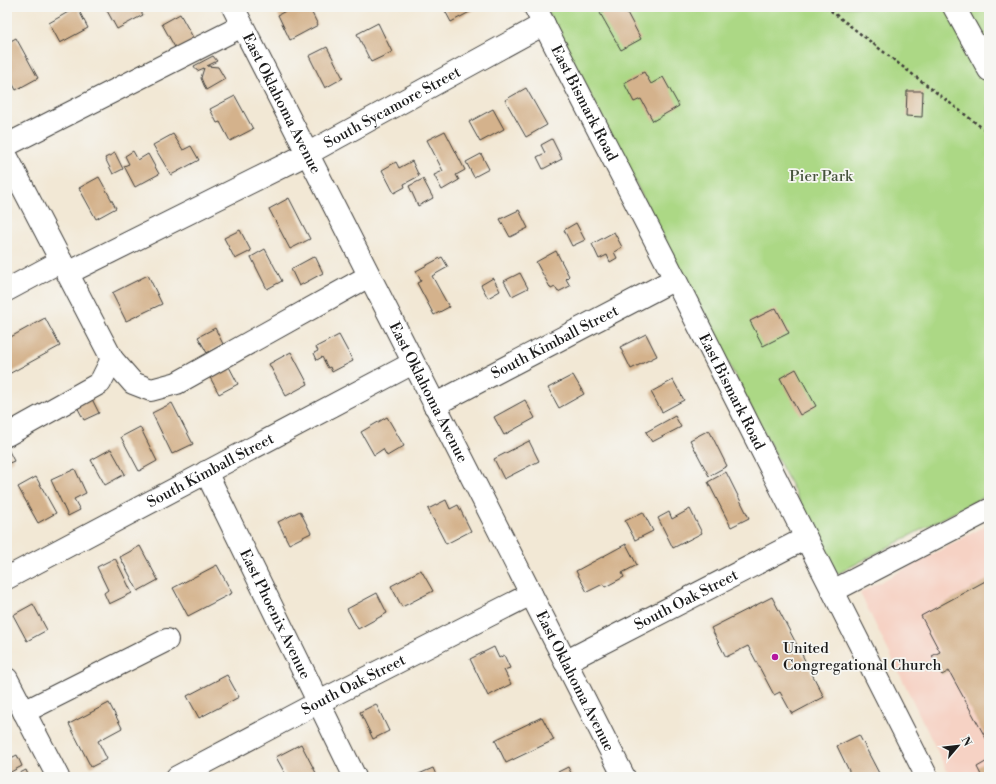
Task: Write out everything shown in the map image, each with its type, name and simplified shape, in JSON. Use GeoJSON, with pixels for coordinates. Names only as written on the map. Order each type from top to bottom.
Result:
{"type":"FeatureCollection","features":[{"type":"Feature","properties":{"kind":"street"},"geometry":{"type":"LineString","coordinates":[[954,7],[989,70]]}},
{"type":"Feature","properties":{"kind":"street"},"geometry":{"type":"LineString","coordinates":[[7,145],[238,16]]}},
{"type":"Feature","properties":{"kind":"street","name":"East Oklahoma Avenue"},"geometry":{"type":"LineString","coordinates":[[238,16],[624,777]]}},
{"type":"Feature","properties":{"kind":"street","name":"South Sycamore Street"},"geometry":{"type":"LineString","coordinates":[[7,290],[65,267],[307,154],[539,16]]}},
{"type":"Feature","properties":{"kind":"street","name":"East Bismark Road"},"geometry":{"type":"LineString","coordinates":[[539,16],[675,279],[927,777]]}},
{"type":"Feature","properties":{"kind":"street"},"geometry":{"type":"LineString","coordinates":[[7,157],[112,359],[133,383],[151,390],[177,383],[369,276]]}},
{"type":"Feature","properties":{"kind":"street","name":"South Kimball Street"},"geometry":{"type":"LineString","coordinates":[[434,405],[675,279]]}},
{"type":"Feature","properties":{"kind":"street"},"geometry":{"type":"LineString","coordinates":[[7,435],[100,383],[112,359]]}},
{"type":"Feature","properties":{"kind":"street","name":"South Kimball Street"},"geometry":{"type":"LineString","coordinates":[[7,578],[413,363]]}},
{"type":"Feature","properties":{"kind":"street","name":"East Phoenix Avenue"},"geometry":{"type":"LineString","coordinates":[[206,472],[355,777]]}},
{"type":"Feature","properties":{"kind":"street"},"geometry":{"type":"LineString","coordinates":[[833,591],[989,510]]}},
{"type":"Feature","properties":{"kind":"street","name":"South Oak Street"},"geometry":{"type":"LineString","coordinates":[[565,662],[806,538]]}},
{"type":"Feature","properties":{"kind":"street","name":"South Oak Street"},"geometry":{"type":"LineString","coordinates":[[177,777],[318,702],[531,594]]}},
{"type":"Feature","properties":{"kind":"street"},"geometry":{"type":"LineString","coordinates":[[24,712],[167,640]]}},
{"type":"Feature","properties":{"kind":"street"},"geometry":{"type":"LineString","coordinates":[[7,679],[58,777]]}},
{"type":"Feature","properties":{"kind":"path"},"geometry":{"type":"LineString","coordinates":[[826,7],[989,133]]}},
{"type":"Feature","properties":{"kind":"shaded area"},"geometry":{"type":"Polygon","coordinates":[[[989,524],[989,777],[950,777],[860,593],[989,524]]]}},
{"type":"Feature","properties":{"kind":"green space","name":"Pier Park"},"geometry":{"type":"Polygon","coordinates":[[[545,7],[989,7],[989,494],[837,574],[545,7]]]}},
{"type":"Feature","properties":{"kind":"building"},"geometry":{"type":"Polygon","coordinates":[[[77,7],[88,28],[60,43],[49,23],[77,7]]]}},
{"type":"Feature","properties":{"kind":"building"},"geometry":{"type":"Polygon","coordinates":[[[105,7],[138,7],[143,15],[117,29],[105,7]]]}},
{"type":"Feature","properties":{"kind":"building"},"geometry":{"type":"Polygon","coordinates":[[[293,7],[309,7],[318,25],[290,40],[278,15],[293,7]]]}},
{"type":"Feature","properties":{"kind":"building"},"geometry":{"type":"Polygon","coordinates":[[[443,7],[479,7],[451,22],[443,7]]]}},
{"type":"Feature","properties":{"kind":"building"},"geometry":{"type":"Polygon","coordinates":[[[611,7],[624,7],[641,39],[621,50],[600,13],[611,7]]]}},
{"type":"Feature","properties":{"kind":"building"},"geometry":{"type":"Polygon","coordinates":[[[180,14],[195,41],[177,51],[162,24],[180,14]]]}},
{"type":"Feature","properties":{"kind":"building"},"geometry":{"type":"Polygon","coordinates":[[[378,23],[392,52],[371,62],[357,34],[378,23]]]}},
{"type":"Feature","properties":{"kind":"building"},"geometry":{"type":"Polygon","coordinates":[[[16,38],[38,78],[16,90],[7,73],[7,43],[16,38]]]}},
{"type":"Feature","properties":{"kind":"building"},"geometry":{"type":"Polygon","coordinates":[[[327,47],[343,78],[325,88],[309,56],[327,47]]]}},
{"type":"Feature","properties":{"kind":"building"},"geometry":{"type":"Polygon","coordinates":[[[213,56],[217,61],[207,66],[218,67],[225,79],[206,90],[201,78],[204,68],[197,71],[194,66],[213,56]]]}},
{"type":"Feature","properties":{"kind":"building"},"geometry":{"type":"Polygon","coordinates":[[[644,72],[651,84],[663,77],[679,106],[653,121],[641,99],[634,102],[624,83],[644,72]]]}},
{"type":"Feature","properties":{"kind":"building"},"geometry":{"type":"Polygon","coordinates":[[[526,88],[547,125],[526,137],[505,100],[526,88]]]}},
{"type":"Feature","properties":{"kind":"building"},"geometry":{"type":"Polygon","coordinates":[[[907,91],[923,91],[922,117],[906,116],[907,91]]]}},
{"type":"Feature","properties":{"kind":"building"},"geometry":{"type":"Polygon","coordinates":[[[235,96],[253,129],[230,141],[220,122],[217,123],[210,109],[235,96]]]}},
{"type":"Feature","properties":{"kind":"building"},"geometry":{"type":"Polygon","coordinates":[[[493,109],[504,129],[480,142],[469,122],[493,109]]]}},
{"type":"Feature","properties":{"kind":"building"},"geometry":{"type":"Polygon","coordinates":[[[445,131],[465,170],[456,175],[459,180],[442,190],[434,175],[443,171],[427,140],[445,131]]]}},
{"type":"Feature","properties":{"kind":"building"},"geometry":{"type":"Polygon","coordinates":[[[173,134],[183,150],[191,146],[199,160],[171,175],[153,145],[173,134]]]}},
{"type":"Feature","properties":{"kind":"building"},"geometry":{"type":"Polygon","coordinates":[[[552,139],[562,159],[543,169],[537,157],[545,153],[541,145],[552,139]]]}},
{"type":"Feature","properties":{"kind":"building"},"geometry":{"type":"Polygon","coordinates":[[[133,151],[138,160],[148,154],[159,174],[135,187],[124,166],[129,164],[125,156],[133,151]]]}},
{"type":"Feature","properties":{"kind":"building"},"geometry":{"type":"Polygon","coordinates":[[[115,153],[123,169],[113,174],[105,158],[115,153]]]}},
{"type":"Feature","properties":{"kind":"building"},"geometry":{"type":"Polygon","coordinates":[[[481,154],[489,169],[474,177],[466,162],[481,154]]]}},
{"type":"Feature","properties":{"kind":"building"},"geometry":{"type":"Polygon","coordinates":[[[412,161],[419,176],[404,184],[405,187],[394,193],[382,170],[396,162],[399,168],[412,161]]]}},
{"type":"Feature","properties":{"kind":"building"},"geometry":{"type":"Polygon","coordinates":[[[99,177],[116,208],[96,219],[79,188],[99,177]]]}},
{"type":"Feature","properties":{"kind":"building"},"geometry":{"type":"Polygon","coordinates":[[[423,179],[433,198],[418,206],[409,186],[423,179]]]}},
{"type":"Feature","properties":{"kind":"building"},"geometry":{"type":"Polygon","coordinates":[[[289,198],[310,239],[290,249],[269,209],[289,198]]]}},
{"type":"Feature","properties":{"kind":"building"},"geometry":{"type":"Polygon","coordinates":[[[519,210],[528,228],[510,237],[500,219],[519,210]]]}},
{"type":"Feature","properties":{"kind":"building"},"geometry":{"type":"Polygon","coordinates":[[[576,223],[585,240],[572,246],[564,230],[576,223]]]}},
{"type":"Feature","properties":{"kind":"building"},"geometry":{"type":"Polygon","coordinates":[[[240,230],[251,251],[235,259],[224,238],[240,230]]]}},
{"type":"Feature","properties":{"kind":"building"},"geometry":{"type":"Polygon","coordinates":[[[614,232],[622,247],[614,252],[617,258],[610,262],[607,255],[599,259],[592,244],[614,232]]]}},
{"type":"Feature","properties":{"kind":"building"},"geometry":{"type":"Polygon","coordinates":[[[265,249],[282,281],[267,289],[251,257],[265,249]]]}},
{"type":"Feature","properties":{"kind":"building"},"geometry":{"type":"Polygon","coordinates":[[[556,251],[569,276],[566,279],[570,286],[558,292],[555,287],[551,289],[536,262],[556,251]]]}},
{"type":"Feature","properties":{"kind":"building"},"geometry":{"type":"Polygon","coordinates":[[[315,256],[323,273],[299,286],[291,269],[315,256]]]}},
{"type":"Feature","properties":{"kind":"building"},"geometry":{"type":"Polygon","coordinates":[[[442,257],[448,267],[432,276],[449,307],[434,315],[417,283],[421,281],[416,271],[442,257]]]}},
{"type":"Feature","properties":{"kind":"building"},"geometry":{"type":"Polygon","coordinates":[[[520,273],[528,288],[512,296],[504,281],[520,273]]]}},
{"type":"Feature","properties":{"kind":"building"},"geometry":{"type":"Polygon","coordinates":[[[148,275],[162,304],[126,321],[112,293],[148,275]]]}},
{"type":"Feature","properties":{"kind":"building"},"geometry":{"type":"Polygon","coordinates":[[[493,278],[500,291],[488,298],[481,285],[493,278]]]}},
{"type":"Feature","properties":{"kind":"building"},"geometry":{"type":"Polygon","coordinates":[[[776,308],[789,333],[763,346],[750,321],[776,308]]]}},
{"type":"Feature","properties":{"kind":"building"},"geometry":{"type":"Polygon","coordinates":[[[45,318],[60,346],[7,375],[7,339],[45,318]]]}},
{"type":"Feature","properties":{"kind":"building"},"geometry":{"type":"Polygon","coordinates":[[[215,328],[223,344],[207,353],[198,337],[215,328]]]}},
{"type":"Feature","properties":{"kind":"building"},"geometry":{"type":"Polygon","coordinates":[[[646,334],[657,356],[631,369],[620,347],[646,334]]]}},
{"type":"Feature","properties":{"kind":"building"},"geometry":{"type":"Polygon","coordinates":[[[339,335],[353,361],[332,372],[322,357],[317,360],[314,353],[318,351],[316,347],[339,335]]]}},
{"type":"Feature","properties":{"kind":"building"},"geometry":{"type":"Polygon","coordinates":[[[291,352],[308,384],[286,396],[269,364],[291,352]]]}},
{"type":"Feature","properties":{"kind":"building"},"geometry":{"type":"Polygon","coordinates":[[[225,359],[238,384],[219,394],[206,370],[225,359]]]}},
{"type":"Feature","properties":{"kind":"building"},"geometry":{"type":"Polygon","coordinates":[[[796,369],[816,406],[800,415],[780,378],[796,369]]]}},
{"type":"Feature","properties":{"kind":"building"},"geometry":{"type":"Polygon","coordinates":[[[573,375],[584,394],[559,408],[548,388],[573,375]]]}},
{"type":"Feature","properties":{"kind":"building"},"geometry":{"type":"Polygon","coordinates":[[[673,380],[684,400],[662,412],[651,392],[673,380]]]}},
{"type":"Feature","properties":{"kind":"building"},"geometry":{"type":"Polygon","coordinates":[[[89,393],[99,413],[84,420],[74,401],[89,393]]]}},
{"type":"Feature","properties":{"kind":"building"},"geometry":{"type":"Polygon","coordinates":[[[525,400],[535,418],[504,435],[494,417],[525,400]]]}},
{"type":"Feature","properties":{"kind":"building"},"geometry":{"type":"Polygon","coordinates":[[[172,403],[193,444],[172,454],[152,413],[172,403]]]}},
{"type":"Feature","properties":{"kind":"building"},"geometry":{"type":"Polygon","coordinates":[[[675,416],[681,427],[652,442],[646,432],[675,416]]]}},
{"type":"Feature","properties":{"kind":"building"},"geometry":{"type":"Polygon","coordinates":[[[387,417],[404,446],[387,456],[383,449],[374,455],[361,432],[387,417]]]}},
{"type":"Feature","properties":{"kind":"building"},"geometry":{"type":"Polygon","coordinates":[[[140,427],[157,461],[139,471],[121,437],[140,427]]]}},
{"type":"Feature","properties":{"kind":"building"},"geometry":{"type":"Polygon","coordinates":[[[709,430],[727,466],[709,476],[690,440],[709,430]]]}},
{"type":"Feature","properties":{"kind":"building"},"geometry":{"type":"Polygon","coordinates":[[[529,441],[539,461],[504,479],[494,459],[529,441]]]}},
{"type":"Feature","properties":{"kind":"building"},"geometry":{"type":"Polygon","coordinates":[[[7,447],[14,461],[7,464],[7,447]]]}},
{"type":"Feature","properties":{"kind":"building"},"geometry":{"type":"Polygon","coordinates":[[[111,449],[125,474],[105,485],[91,460],[111,449]]]}},
{"type":"Feature","properties":{"kind":"building"},"geometry":{"type":"Polygon","coordinates":[[[75,469],[86,493],[74,499],[80,510],[68,516],[51,480],[75,469]]]}},
{"type":"Feature","properties":{"kind":"building"},"geometry":{"type":"Polygon","coordinates":[[[726,472],[749,518],[731,527],[708,482],[726,472]]]}},
{"type":"Feature","properties":{"kind":"building"},"geometry":{"type":"Polygon","coordinates":[[[36,477],[56,513],[38,523],[18,487],[36,477]]]}},
{"type":"Feature","properties":{"kind":"building"},"geometry":{"type":"Polygon","coordinates":[[[446,500],[450,509],[458,505],[471,531],[446,544],[428,509],[446,500]]]}},
{"type":"Feature","properties":{"kind":"building"},"geometry":{"type":"Polygon","coordinates":[[[690,509],[702,533],[673,548],[658,518],[669,512],[672,519],[690,509]]]}},
{"type":"Feature","properties":{"kind":"building"},"geometry":{"type":"Polygon","coordinates":[[[300,511],[311,533],[289,544],[278,522],[300,511]]]}},
{"type":"Feature","properties":{"kind":"building"},"geometry":{"type":"Polygon","coordinates":[[[643,512],[653,531],[635,540],[625,521],[643,512]]]}},
{"type":"Feature","properties":{"kind":"building"},"geometry":{"type":"Polygon","coordinates":[[[626,544],[637,565],[622,573],[624,577],[605,587],[603,584],[587,592],[576,571],[626,544]]]}},
{"type":"Feature","properties":{"kind":"building"},"geometry":{"type":"Polygon","coordinates":[[[140,546],[158,580],[138,591],[120,557],[140,546]]]}},
{"type":"Feature","properties":{"kind":"building"},"geometry":{"type":"Polygon","coordinates":[[[115,558],[132,593],[109,604],[104,593],[108,590],[97,567],[115,558]]]}},
{"type":"Feature","properties":{"kind":"building"},"geometry":{"type":"Polygon","coordinates":[[[217,565],[232,593],[188,616],[173,588],[217,565]]]}},
{"type":"Feature","properties":{"kind":"building"},"geometry":{"type":"Polygon","coordinates":[[[421,570],[433,591],[402,607],[391,586],[421,570]]]}},
{"type":"Feature","properties":{"kind":"building"},"geometry":{"type":"Polygon","coordinates":[[[989,579],[989,744],[949,671],[942,675],[932,656],[940,652],[921,616],[989,579]]]}},
{"type":"Feature","properties":{"kind":"building"},"geometry":{"type":"Polygon","coordinates":[[[377,593],[387,613],[358,629],[347,609],[377,593]]]}},
{"type":"Feature","properties":{"kind":"building"},"geometry":{"type":"Polygon","coordinates":[[[772,597],[824,697],[792,714],[780,692],[774,695],[748,646],[726,657],[711,628],[772,597]]]}},
{"type":"Feature","properties":{"kind":"building"},"geometry":{"type":"Polygon","coordinates":[[[33,604],[47,630],[27,641],[13,615],[33,604]]]}},
{"type":"Feature","properties":{"kind":"building"},"geometry":{"type":"Polygon","coordinates":[[[494,647],[499,658],[504,655],[510,668],[504,670],[511,684],[488,696],[470,659],[494,647]]]}},
{"type":"Feature","properties":{"kind":"building"},"geometry":{"type":"Polygon","coordinates":[[[227,675],[239,697],[199,718],[187,696],[227,675]]]}},
{"type":"Feature","properties":{"kind":"building"},"geometry":{"type":"Polygon","coordinates":[[[109,703],[122,728],[98,741],[107,759],[91,767],[69,724],[109,703]]]}},
{"type":"Feature","properties":{"kind":"building"},"geometry":{"type":"Polygon","coordinates":[[[376,704],[389,731],[373,739],[360,712],[376,704]]]}},
{"type":"Feature","properties":{"kind":"building"},"geometry":{"type":"Polygon","coordinates":[[[542,717],[554,740],[506,763],[495,740],[542,717]]]}},
{"type":"Feature","properties":{"kind":"building"},"geometry":{"type":"Polygon","coordinates":[[[859,735],[881,777],[852,777],[837,746],[859,735]]]}},
{"type":"Feature","properties":{"kind":"building"},"geometry":{"type":"Polygon","coordinates":[[[301,744],[316,773],[308,777],[287,777],[276,757],[301,744]]]}},
{"type":"Feature","properties":{"kind":"building"},"geometry":{"type":"Polygon","coordinates":[[[17,755],[22,766],[7,774],[7,760],[17,755]]]}},
{"type":"Feature","properties":{"kind":"building"},"geometry":{"type":"Polygon","coordinates":[[[989,760],[989,777],[982,777],[977,767],[989,760]]]}},
{"type":"Feature","properties":{"kind":"building"},"geometry":{"type":"Polygon","coordinates":[[[568,767],[573,777],[548,777],[568,767]]]}},
{"type":"Feature","properties":{"kind":"building"},"geometry":{"type":"Polygon","coordinates":[[[433,768],[437,777],[412,777],[433,768]]]}},
{"type":"Feature","properties":{"kind":"building"},"geometry":{"type":"Polygon","coordinates":[[[26,770],[29,777],[18,777],[16,775],[26,770]]]}},
{"type":"Feature","properties":{"kind":"place","name":"United Congregational Church"},"geometry":{"type":"Point","coordinates":[775,657]}}]}
